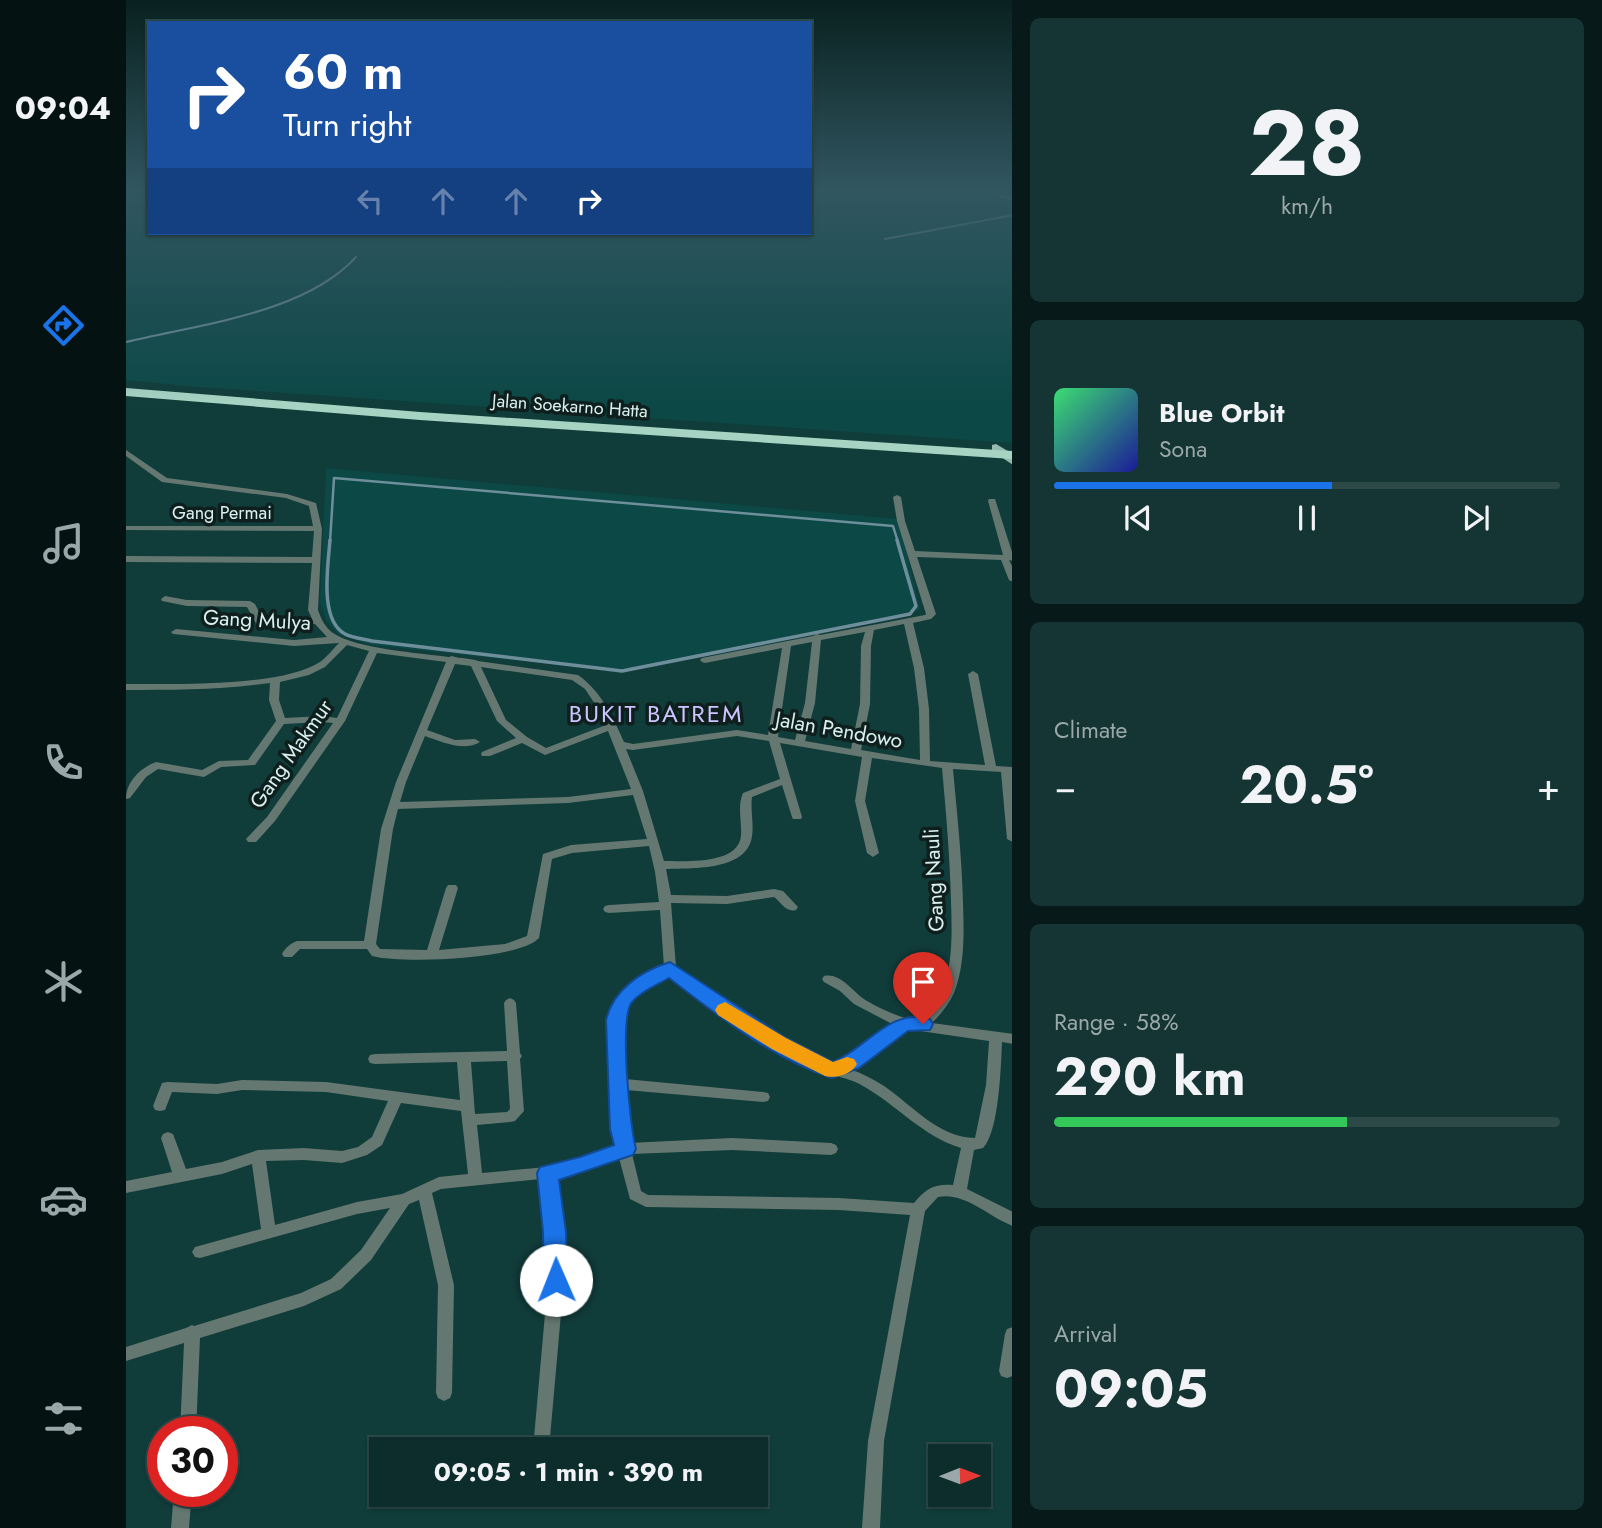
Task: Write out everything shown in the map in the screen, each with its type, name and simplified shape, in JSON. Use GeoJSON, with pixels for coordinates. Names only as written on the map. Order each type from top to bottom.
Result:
{"type":"FeatureCollection","features":[{"type":"Feature","properties":{"kind":"highway","name":"Jalan Soekarno Hatta"},"geometry":{"type":"LineString","coordinates":[[126,390],[420,416],[1007,453]]}},
{"type":"Feature","properties":{"kind":"street"},"geometry":{"type":"LineString","coordinates":[[126,452],[165,480],[306,500],[313,505],[318,529],[313,610],[317,621],[341,641],[374,650],[580,678],[587,683],[619,744],[638,791],[653,842],[665,903],[670,969],[715,1003],[779,1044],[832,1070],[868,1083],[928,1125],[968,1146],[978,1144],[983,1139],[996,1038]]}},
{"type":"Feature","properties":{"kind":"street"},"geometry":{"type":"LineString","coordinates":[[705,660],[908,622],[931,614],[914,554],[901,521],[897,496]]}},
{"type":"Feature","properties":{"kind":"street"},"geometry":{"type":"LineString","coordinates":[[992,501],[1012,580]]}},
{"type":"Feature","properties":{"kind":"street","name":"Gang Permai"},"geometry":{"type":"LineString","coordinates":[[126,528],[318,529]]}},
{"type":"Feature","properties":{"kind":"street"},"geometry":{"type":"LineString","coordinates":[[914,554],[1008,558]]}},
{"type":"Feature","properties":{"kind":"street"},"geometry":{"type":"LineString","coordinates":[[126,559],[314,560]]}},
{"type":"Feature","properties":{"kind":"street"},"geometry":{"type":"LineString","coordinates":[[165,599],[187,603],[250,604],[261,625],[317,621]]}},
{"type":"Feature","properties":{"kind":"street"},"geometry":{"type":"LineString","coordinates":[[908,622],[922,688],[925,764]]}},
{"type":"Feature","properties":{"kind":"street"},"geometry":{"type":"LineString","coordinates":[[870,629],[866,646],[860,801],[873,853]]}},
{"type":"Feature","properties":{"kind":"street","name":"Gang Mulya"},"geometry":{"type":"LineString","coordinates":[[176,632],[294,643],[341,641]]}},
{"type":"Feature","properties":{"kind":"street"},"geometry":{"type":"LineString","coordinates":[[800,742],[810,703],[817,637]]}},
{"type":"Feature","properties":{"kind":"street"},"geometry":{"type":"LineString","coordinates":[[126,687],[275,682],[324,664],[341,641]]}},
{"type":"Feature","properties":{"kind":"street"},"geometry":{"type":"LineString","coordinates":[[787,644],[773,737],[797,817]]}},
{"type":"Feature","properties":{"kind":"street","name":"Gang Makmur"},"geometry":{"type":"LineString","coordinates":[[252,839],[271,819],[340,721],[374,650]]}},
{"type":"Feature","properties":{"kind":"street"},"geometry":{"type":"LineString","coordinates":[[452,659],[387,829],[370,945],[376,953],[484,951],[524,943],[533,938],[547,857],[582,847],[653,842]]}},
{"type":"Feature","properties":{"kind":"street"},"geometry":{"type":"LineString","coordinates":[[474,662],[502,722],[523,739],[549,752],[611,726]]}},
{"type":"Feature","properties":{"kind":"street"},"geometry":{"type":"LineString","coordinates":[[973,674],[991,769]]}},
{"type":"Feature","properties":{"kind":"street"},"geometry":{"type":"LineString","coordinates":[[275,682],[274,700],[281,721]]}},
{"type":"Feature","properties":{"kind":"street"},"geometry":{"type":"LineString","coordinates":[[281,721],[340,721]]}},
{"type":"Feature","properties":{"kind":"street"},"geometry":{"type":"LineString","coordinates":[[126,796],[142,775],[156,765],[204,774],[219,764],[251,763],[281,721]]}},
{"type":"Feature","properties":{"kind":"street"},"geometry":{"type":"LineString","coordinates":[[422,732],[453,743],[475,742]]}},
{"type":"Feature","properties":{"kind":"street","name":"Jalan Pendowo"},"geometry":{"type":"LineString","coordinates":[[619,744],[633,747],[737,733],[925,764],[1009,770]]}},
{"type":"Feature","properties":{"kind":"street"},"geometry":{"type":"LineString","coordinates":[[486,754],[523,739]]}},
{"type":"Feature","properties":{"kind":"street","name":"Gang Nauli"},"geometry":{"type":"LineString","coordinates":[[923,1024],[948,994],[957,960],[955,876],[947,765]]}},
{"type":"Feature","properties":{"kind":"street"},"geometry":{"type":"LineString","coordinates":[[1009,770],[1012,839]]}},
{"type":"Feature","properties":{"kind":"street"},"geometry":{"type":"LineString","coordinates":[[659,868],[732,859],[743,851],[746,840],[747,795],[786,780]]}},
{"type":"Feature","properties":{"kind":"street"},"geometry":{"type":"LineString","coordinates":[[394,806],[568,800],[638,791]]}},
{"type":"Feature","properties":{"kind":"street"},"geometry":{"type":"LineString","coordinates":[[432,954],[452,888]]}},
{"type":"Feature","properties":{"kind":"street"},"geometry":{"type":"LineString","coordinates":[[609,909],[727,900],[774,892],[792,907]]}},
{"type":"Feature","properties":{"kind":"street"},"geometry":{"type":"LineString","coordinates":[[288,954],[297,945],[370,945]]}},
{"type":"Feature","properties":{"kind":"street"},"geometry":{"type":"LineString","coordinates":[[670,969],[626,996],[616,1020],[620,1129],[635,1195],[646,1201],[918,1209]]}},
{"type":"Feature","properties":{"kind":"street"},"geometry":{"type":"LineString","coordinates":[[828,979],[844,988],[858,1001],[904,1024],[923,1024],[1012,1039]]}},
{"type":"Feature","properties":{"kind":"street"},"geometry":{"type":"LineString","coordinates":[[160,1106],[165,1088],[169,1086],[217,1089],[242,1085],[326,1087],[510,1118],[515,1114],[515,1056],[510,1003]]}},
{"type":"Feature","properties":{"kind":"street"},"geometry":{"type":"LineString","coordinates":[[832,1070],[852,1062],[904,1024]]}},
{"type":"Feature","properties":{"kind":"street"},"geometry":{"type":"LineString","coordinates":[[375,1059],[515,1056]]}},
{"type":"Feature","properties":{"kind":"street"},"geometry":{"type":"LineString","coordinates":[[464,1058],[475,1179]]}},
{"type":"Feature","properties":{"kind":"street"},"geometry":{"type":"LineString","coordinates":[[619,1084],[763,1097]]}},
{"type":"Feature","properties":{"kind":"street"},"geometry":{"type":"LineString","coordinates":[[126,1187],[222,1168],[258,1156],[342,1157],[362,1151],[377,1140],[396,1099]]}},
{"type":"Feature","properties":{"kind":"street"},"geometry":{"type":"LineString","coordinates":[[168,1138],[181,1176]]}},
{"type":"Feature","properties":{"kind":"street"},"geometry":{"type":"LineString","coordinates":[[200,1252],[379,1202],[404,1200],[439,1183],[526,1177],[582,1166],[625,1149],[732,1144],[831,1149]]}},
{"type":"Feature","properties":{"kind":"street"},"geometry":{"type":"LineString","coordinates":[[959,1191],[968,1146]]}},
{"type":"Feature","properties":{"kind":"street"},"geometry":{"type":"LineString","coordinates":[[258,1156],[270,1232]]}},
{"type":"Feature","properties":{"kind":"street"},"geometry":{"type":"LineString","coordinates":[[542,1437],[556,1280],[547,1173]]}},
{"type":"Feature","properties":{"kind":"street"},"geometry":{"type":"LineString","coordinates":[[424,1191],[446,1285],[444,1393]]}},
{"type":"Feature","properties":{"kind":"street"},"geometry":{"type":"LineString","coordinates":[[871,1528],[876,1441],[918,1209],[937,1191],[959,1191],[1012,1220]]}},
{"type":"Feature","properties":{"kind":"street"},"geometry":{"type":"LineString","coordinates":[[126,1354],[304,1298],[336,1284],[366,1255],[404,1200]]}},
{"type":"Feature","properties":{"kind":"street"},"geometry":{"type":"LineString","coordinates":[[189,1416],[192,1332]]}},
{"type":"Feature","properties":{"kind":"street"},"geometry":{"type":"LineString","coordinates":[[1007,1371],[1012,1334]]}},
{"type":"Feature","properties":{"kind":"street"},"geometry":{"type":"LineString","coordinates":[[180,1528],[182,1507]]}},
{"type":"Feature","properties":{"kind":"shaded area"},"geometry":{"type":"Polygon","coordinates":[[[126,260],[1012,260],[1012,443],[126,380],[126,260]]]}},
{"type":"Feature","properties":{"kind":"shaded area"},"geometry":{"type":"Polygon","coordinates":[[[326,468],[899,519],[920,610],[632,669],[587,668],[371,645],[338,634],[327,622],[320,603],[326,468]]]}},
{"type":"Feature","properties":{"kind":"waterway"},"geometry":{"type":"LineString","coordinates":[[126,342],[217,322],[280,304],[308,292],[334,276],[352,260]]}},
{"type":"Feature","properties":{"kind":"waterway"},"geometry":{"type":"LineString","coordinates":[[330,542],[334,478],[893,526],[898,542]]}},
{"type":"Feature","properties":{"kind":"waterway"},"geometry":{"type":"LineString","coordinates":[[330,540],[328,605],[331,617],[345,634],[372,641],[622,671],[910,614],[916,606],[897,540]]}},
{"type":"Feature","properties":{"kind":"slow traffic"},"geometry":{"type":"LineString","coordinates":[[725,1010],[779,1044],[832,1070],[847,1064]]}},
{"type":"Feature","properties":{"kind":"district","name":"BUKIT BATREM"},"geometry":{"type":"Point","coordinates":[656,714]}},
{"type":"Feature","properties":{"kind":"route"},"geometry":{"type":"LineString","coordinates":[[556,1280],[547,1173],[582,1166],[625,1149],[620,1129],[616,1020],[626,996],[636,988],[670,969],[715,1003],[779,1044],[832,1070],[852,1062],[904,1024],[923,1024]]}}]}
